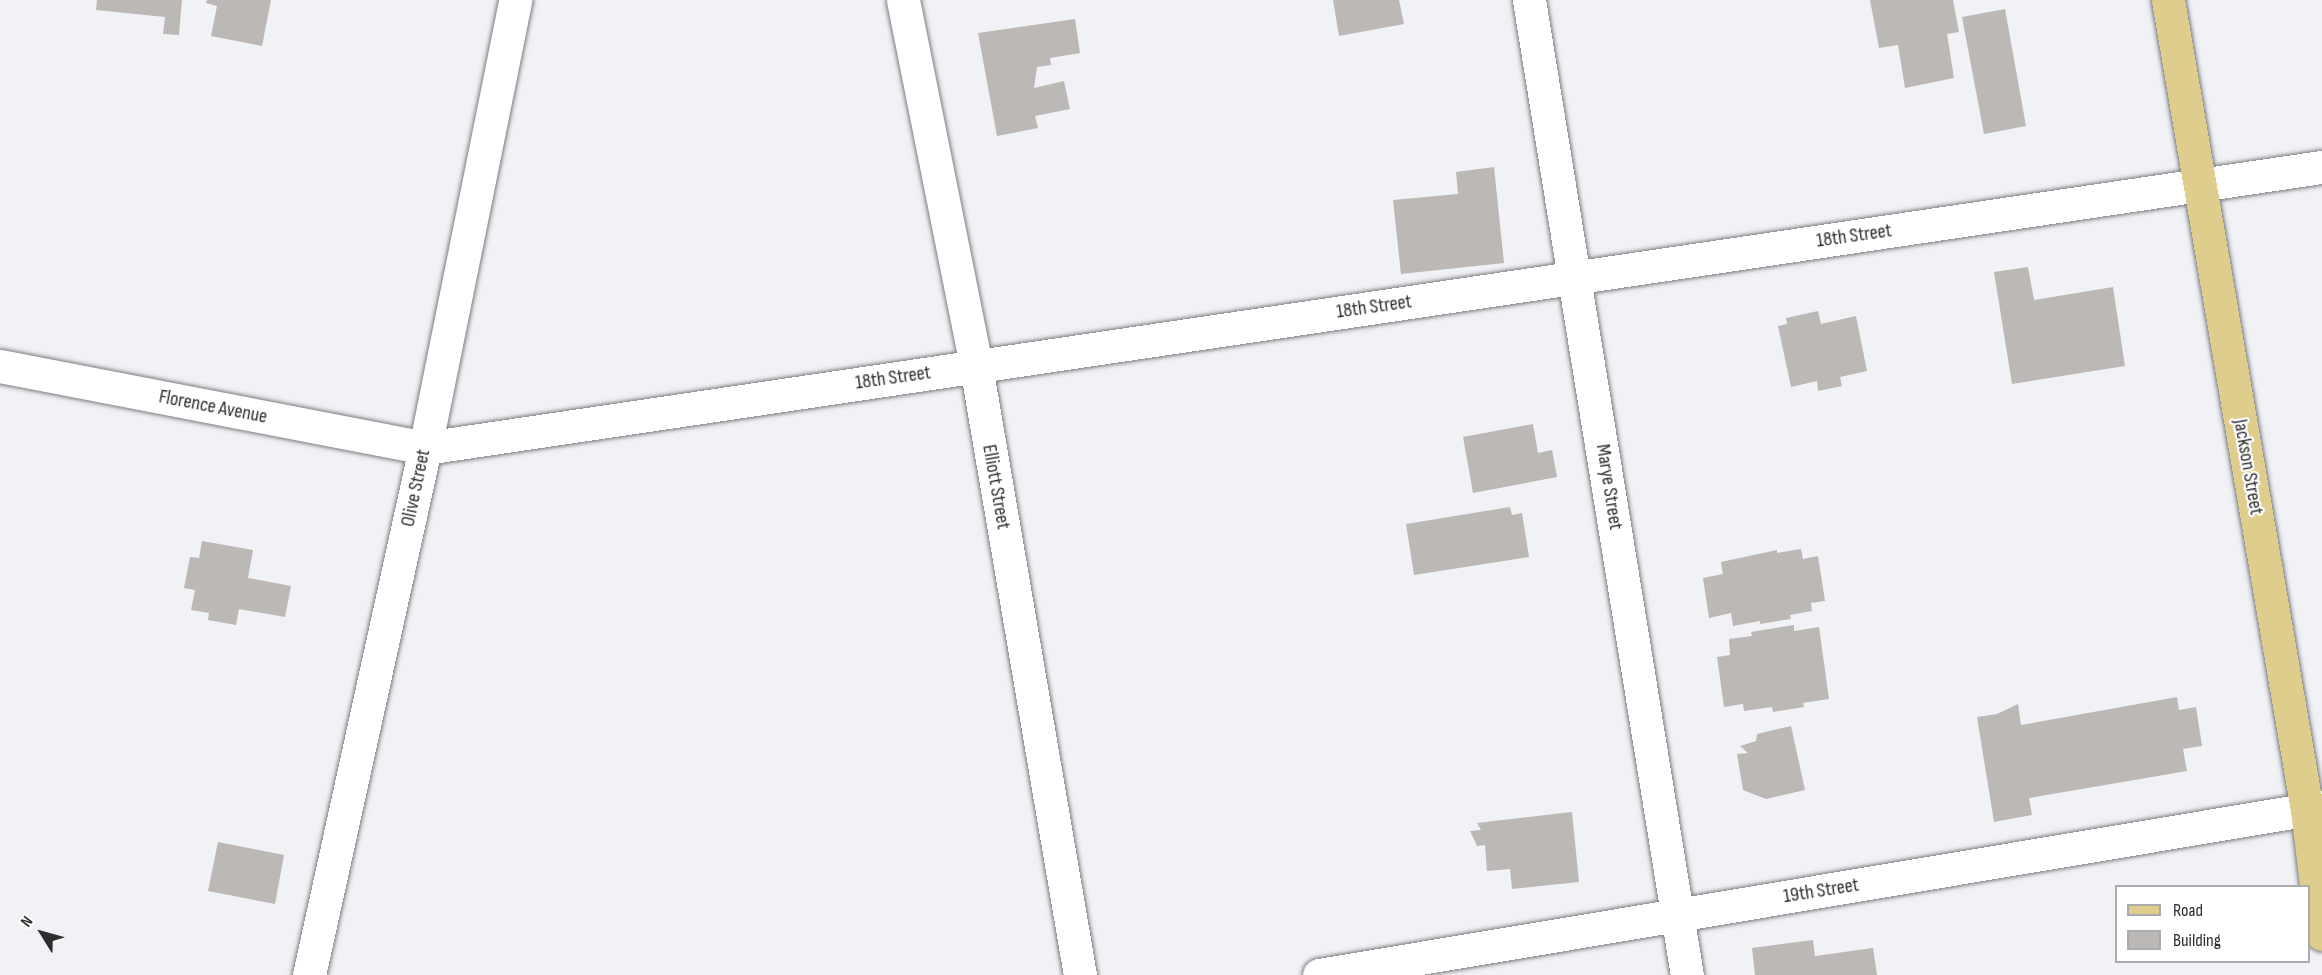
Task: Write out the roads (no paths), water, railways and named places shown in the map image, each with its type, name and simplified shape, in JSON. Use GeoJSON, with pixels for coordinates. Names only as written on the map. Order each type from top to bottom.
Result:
{"type":"FeatureCollection","features":[{"type":"Feature","properties":{"kind":"main road","name":"Jackson Street"},"geometry":{"type":"LineString","coordinates":[[2168,0],[2314,808],[2322,934]]}},
{"type":"Feature","properties":{"kind":"street","name":"Olive Street"},"geometry":{"type":"LineString","coordinates":[[309,975],[425,448],[515,0]]}},
{"type":"Feature","properties":{"kind":"street","name":"Elliott Street"},"geometry":{"type":"LineString","coordinates":[[903,0],[976,366],[1080,975]]}},
{"type":"Feature","properties":{"kind":"street","name":"Marye Street"},"geometry":{"type":"LineString","coordinates":[[1529,0],[1576,278],[1686,975]]}},
{"type":"Feature","properties":{"kind":"street","name":"18th Street"},"geometry":{"type":"LineString","coordinates":[[425,448],[2322,167]]}},
{"type":"Feature","properties":{"kind":"street","name":"Florence Avenue"},"geometry":{"type":"LineString","coordinates":[[0,366],[425,448]]}},
{"type":"Feature","properties":{"kind":"street","name":"19th Street"},"geometry":{"type":"LineString","coordinates":[[1319,975],[2314,808]]}}]}
